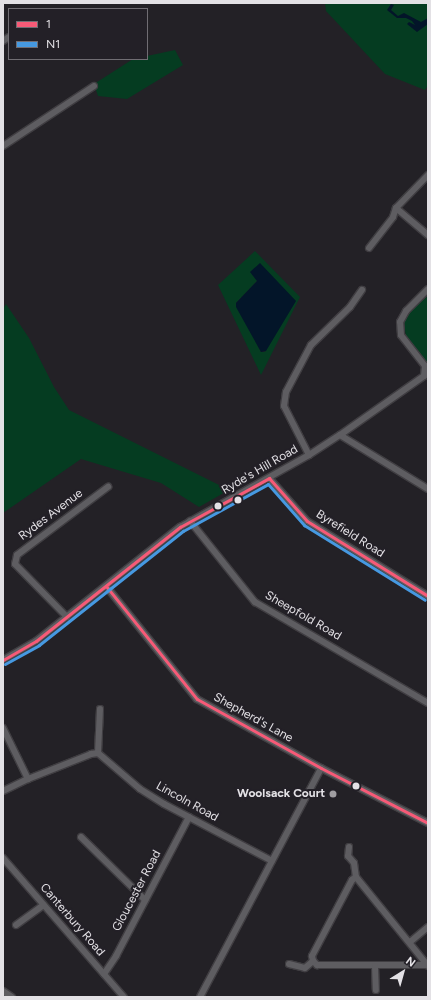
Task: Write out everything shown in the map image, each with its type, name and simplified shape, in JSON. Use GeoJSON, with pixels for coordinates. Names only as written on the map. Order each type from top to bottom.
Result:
{"type":"FeatureCollection","features":[{"type":"Feature","properties":{"kind":"street"},"geometry":{"type":"LineString","coordinates":[[3,146],[94,86]]}},
{"type":"Feature","properties":{"kind":"street"},"geometry":{"type":"LineString","coordinates":[[369,248],[393,217],[396,208],[428,175]]}},
{"type":"Feature","properties":{"kind":"street"},"geometry":{"type":"LineString","coordinates":[[396,208],[428,235]]}},
{"type":"Feature","properties":{"kind":"street"},"geometry":{"type":"LineString","coordinates":[[309,454],[284,406],[286,392],[311,346],[350,307],[362,290]]}},
{"type":"Feature","properties":{"kind":"street","name":"Ryde's Hill Road"},"geometry":{"type":"LineString","coordinates":[[3,660],[36,641],[190,521],[270,478],[340,435],[424,376],[425,366],[401,334],[400,322],[406,311],[428,290]]}},
{"type":"Feature","properties":{"kind":"street"},"geometry":{"type":"LineString","coordinates":[[340,435],[428,489]]}},
{"type":"Feature","properties":{"kind":"street","name":"Byrefield Road"},"geometry":{"type":"LineString","coordinates":[[270,478],[307,521],[428,596]]}},
{"type":"Feature","properties":{"kind":"street","name":"Rydes Avenue"},"geometry":{"type":"LineString","coordinates":[[67,617],[15,564],[17,555],[108,487]]}},
{"type":"Feature","properties":{"kind":"street","name":"Sheepfold Road"},"geometry":{"type":"LineString","coordinates":[[190,521],[255,602],[428,703]]}},
{"type":"Feature","properties":{"kind":"street","name":"Shepherd's Lane"},"geometry":{"type":"LineString","coordinates":[[106,586],[197,699],[321,768],[428,823]]}},
{"type":"Feature","properties":{"kind":"street"},"geometry":{"type":"LineString","coordinates":[[3,791],[28,779],[91,754],[98,753],[100,709]]}},
{"type":"Feature","properties":{"kind":"street"},"geometry":{"type":"LineString","coordinates":[[3,728],[28,779]]}},
{"type":"Feature","properties":{"kind":"street","name":"Lincoln Road"},"geometry":{"type":"LineString","coordinates":[[98,753],[140,788],[189,817],[272,861]]}},
{"type":"Feature","properties":{"kind":"street"},"geometry":{"type":"LineString","coordinates":[[200,997],[321,768]]}},
{"type":"Feature","properties":{"kind":"street","name":"Gloucester Road"},"geometry":{"type":"LineString","coordinates":[[104,974],[189,817]]}},
{"type":"Feature","properties":{"kind":"street"},"geometry":{"type":"LineString","coordinates":[[81,837],[145,900]]}},
{"type":"Feature","properties":{"kind":"street"},"geometry":{"type":"LineString","coordinates":[[349,847],[348,856],[354,863],[356,877],[428,965]]}},
{"type":"Feature","properties":{"kind":"street","name":"Canterbury Road"},"geometry":{"type":"LineString","coordinates":[[3,858],[124,997]]}},
{"type":"Feature","properties":{"kind":"street"},"geometry":{"type":"LineString","coordinates":[[356,877],[352,880],[312,956],[313,961],[317,965],[428,965]]}},
{"type":"Feature","properties":{"kind":"street"},"geometry":{"type":"LineString","coordinates":[[16,925],[44,905]]}},
{"type":"Feature","properties":{"kind":"street"},"geometry":{"type":"LineString","coordinates":[[410,942],[428,927]]}},
{"type":"Feature","properties":{"kind":"street"},"geometry":{"type":"LineString","coordinates":[[289,964],[305,968],[313,961]]}},
{"type":"Feature","properties":{"kind":"street"},"geometry":{"type":"LineString","coordinates":[[375,966],[376,990]]}},
{"type":"Feature","properties":{"kind":"street"},"geometry":{"type":"LineString","coordinates":[[3,991],[12,997]]}},
{"type":"Feature","properties":{"kind":"green space"},"geometry":{"type":"Polygon","coordinates":[[[325,3],[428,3],[428,85],[425,90],[385,74],[326,11],[325,3]]]}},
{"type":"Feature","properties":{"kind":"green space"},"geometry":{"type":"Polygon","coordinates":[[[175,50],[183,65],[127,99],[98,96],[94,84],[131,60],[148,60],[148,56],[175,50]]]}},
{"type":"Feature","properties":{"kind":"green space"},"geometry":{"type":"Polygon","coordinates":[[[255,251],[300,297],[261,375],[218,285],[255,251]],[[257,281],[236,303],[261,352],[266,351],[257,281]]]}},
{"type":"Feature","properties":{"kind":"green space"},"geometry":{"type":"Polygon","coordinates":[[[428,296],[428,368],[423,358],[406,337],[404,322],[408,312],[428,296]]]}},
{"type":"Feature","properties":{"kind":"green space"},"geometry":{"type":"Polygon","coordinates":[[[6,304],[29,338],[54,387],[69,410],[229,490],[199,507],[161,483],[81,459],[3,513],[3,309],[6,304]]]}},
{"type":"Feature","properties":{"kind":"water"},"geometry":{"type":"Polygon","coordinates":[[[391,4],[394,5],[391,10],[398,16],[404,13],[421,22],[428,18],[428,24],[417,32],[407,24],[409,22],[415,25],[412,21],[406,18],[397,18],[387,10],[391,4]]]}},
{"type":"Feature","properties":{"kind":"water"},"geometry":{"type":"Polygon","coordinates":[[[260,263],[296,301],[266,351],[261,352],[236,307],[236,303],[257,281],[250,272],[260,263]]]}},
{"type":"Feature","properties":{"kind":"transit line","name":"1"},"geometry":{"type":"LineString","coordinates":[[3,660],[36,641],[180,527],[269,478],[307,521],[428,596]]}},
{"type":"Feature","properties":{"kind":"transit line","name":"N1"},"geometry":{"type":"LineString","coordinates":[[5,664],[39,645],[183,531],[268,484],[304,525],[425,600]]}},
{"type":"Feature","properties":{"kind":"transit line","name":"1"},"geometry":{"type":"LineString","coordinates":[[106,586],[197,699],[321,768],[428,823]]}},
{"type":"Feature","properties":{"kind":"place","name":"Woolsack Court"},"geometry":{"type":"Point","coordinates":[333,794]}}]}
